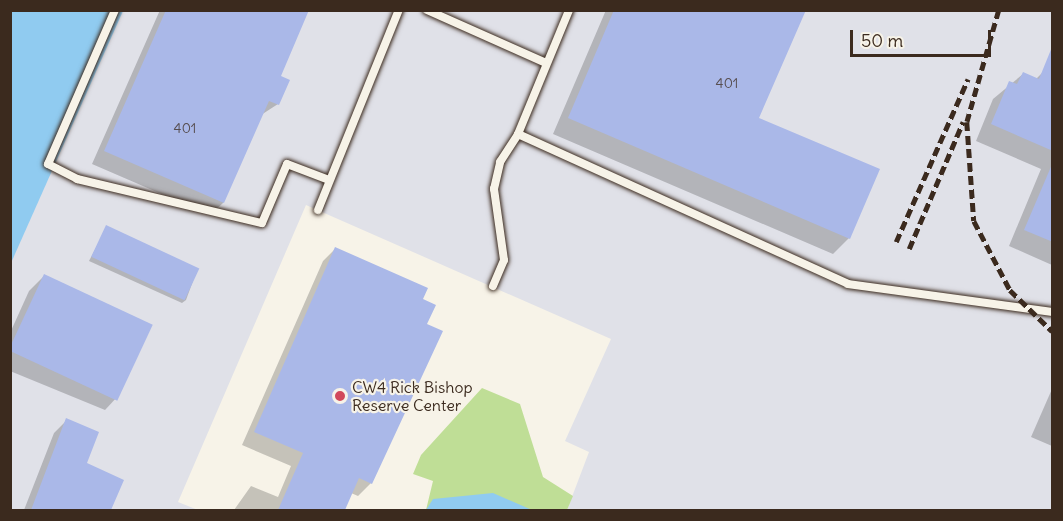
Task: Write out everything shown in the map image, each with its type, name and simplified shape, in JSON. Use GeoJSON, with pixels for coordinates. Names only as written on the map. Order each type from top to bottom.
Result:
{"type":"FeatureCollection","features":[{"type":"Feature","properties":{"kind":"lane"},"geometry":{"type":"LineString","coordinates":[[115,10],[48,164],[77,179],[262,223],[287,164],[329,180]]}},
{"type":"Feature","properties":{"kind":"lane"},"geometry":{"type":"LineString","coordinates":[[318,210],[399,10]]}},
{"type":"Feature","properties":{"kind":"lane"},"geometry":{"type":"LineString","coordinates":[[427,10],[546,63]]}},
{"type":"Feature","properties":{"kind":"lane"},"geometry":{"type":"LineString","coordinates":[[493,286],[504,260],[494,189],[501,162],[518,134],[569,10]]}},
{"type":"Feature","properties":{"kind":"lane"},"geometry":{"type":"LineString","coordinates":[[518,134],[848,284],[1053,312]]}},
{"type":"Feature","properties":{"kind":"shaded area"},"geometry":{"type":"Polygon","coordinates":[[[65,11],[1052,11],[1052,510],[567,510],[589,452],[565,441],[611,339],[306,205],[178,502],[198,510],[11,510],[11,132],[65,11]]]}},
{"type":"Feature","properties":{"kind":"green space"},"geometry":{"type":"Polygon","coordinates":[[[482,388],[520,404],[543,477],[573,496],[567,510],[426,510],[433,481],[413,474],[421,455],[482,388]]]}},
{"type":"Feature","properties":{"kind":"water"},"geometry":{"type":"Polygon","coordinates":[[[11,11],[123,11],[11,263],[11,11]]]}},
{"type":"Feature","properties":{"kind":"water"},"geometry":{"type":"Polygon","coordinates":[[[493,493],[532,510],[426,510],[433,499],[493,493]]]}},
{"type":"Feature","properties":{"kind":"building"},"geometry":{"type":"Polygon","coordinates":[[[166,10],[309,10],[281,76],[290,80],[279,105],[269,101],[224,203],[104,151],[166,10]]]}},
{"type":"Feature","properties":{"kind":"building"},"geometry":{"type":"Polygon","coordinates":[[[614,10],[806,10],[759,118],[880,169],[850,239],[568,118],[614,10]]]}},
{"type":"Feature","properties":{"kind":"building"},"geometry":{"type":"Polygon","coordinates":[[[1052,47],[1053,151],[991,124],[1009,81],[1017,84],[1023,72],[1039,79],[1052,47]]]}},
{"type":"Feature","properties":{"kind":"building"},"geometry":{"type":"Polygon","coordinates":[[[1053,162],[1053,242],[1024,230],[1053,162]]]}},
{"type":"Feature","properties":{"kind":"building"},"geometry":{"type":"Polygon","coordinates":[[[106,225],[199,269],[185,300],[91,257],[106,225]]]}},
{"type":"Feature","properties":{"kind":"building","name":"CW4 Rick Bishop Reserve Center"},"geometry":{"type":"Polygon","coordinates":[[[335,247],[428,288],[423,299],[436,305],[427,324],[443,331],[372,484],[359,478],[345,510],[278,510],[303,453],[254,432],[335,247]]]}},
{"type":"Feature","properties":{"kind":"building"},"geometry":{"type":"Polygon","coordinates":[[[44,274],[153,325],[117,401],[10,351],[44,274]]]}},
{"type":"Feature","properties":{"kind":"building"},"geometry":{"type":"Polygon","coordinates":[[[66,418],[99,432],[87,463],[124,480],[111,510],[31,510],[66,418]]]}},
{"type":"Feature","properties":{"kind":"railway"},"geometry":{"type":"LineString","coordinates":[[999,10],[967,122],[974,221],[1010,290],[1052,331]]}},
{"type":"Feature","properties":{"kind":"railway"},"geometry":{"type":"LineString","coordinates":[[896,242],[968,79]]}},
{"type":"Feature","properties":{"kind":"railway"},"geometry":{"type":"LineString","coordinates":[[909,249],[963,122]]}},
{"type":"Feature","properties":{"kind":"place","name":"CW4 Rick Bishop Reserve Center"},"geometry":{"type":"Point","coordinates":[340,396]}}]}
